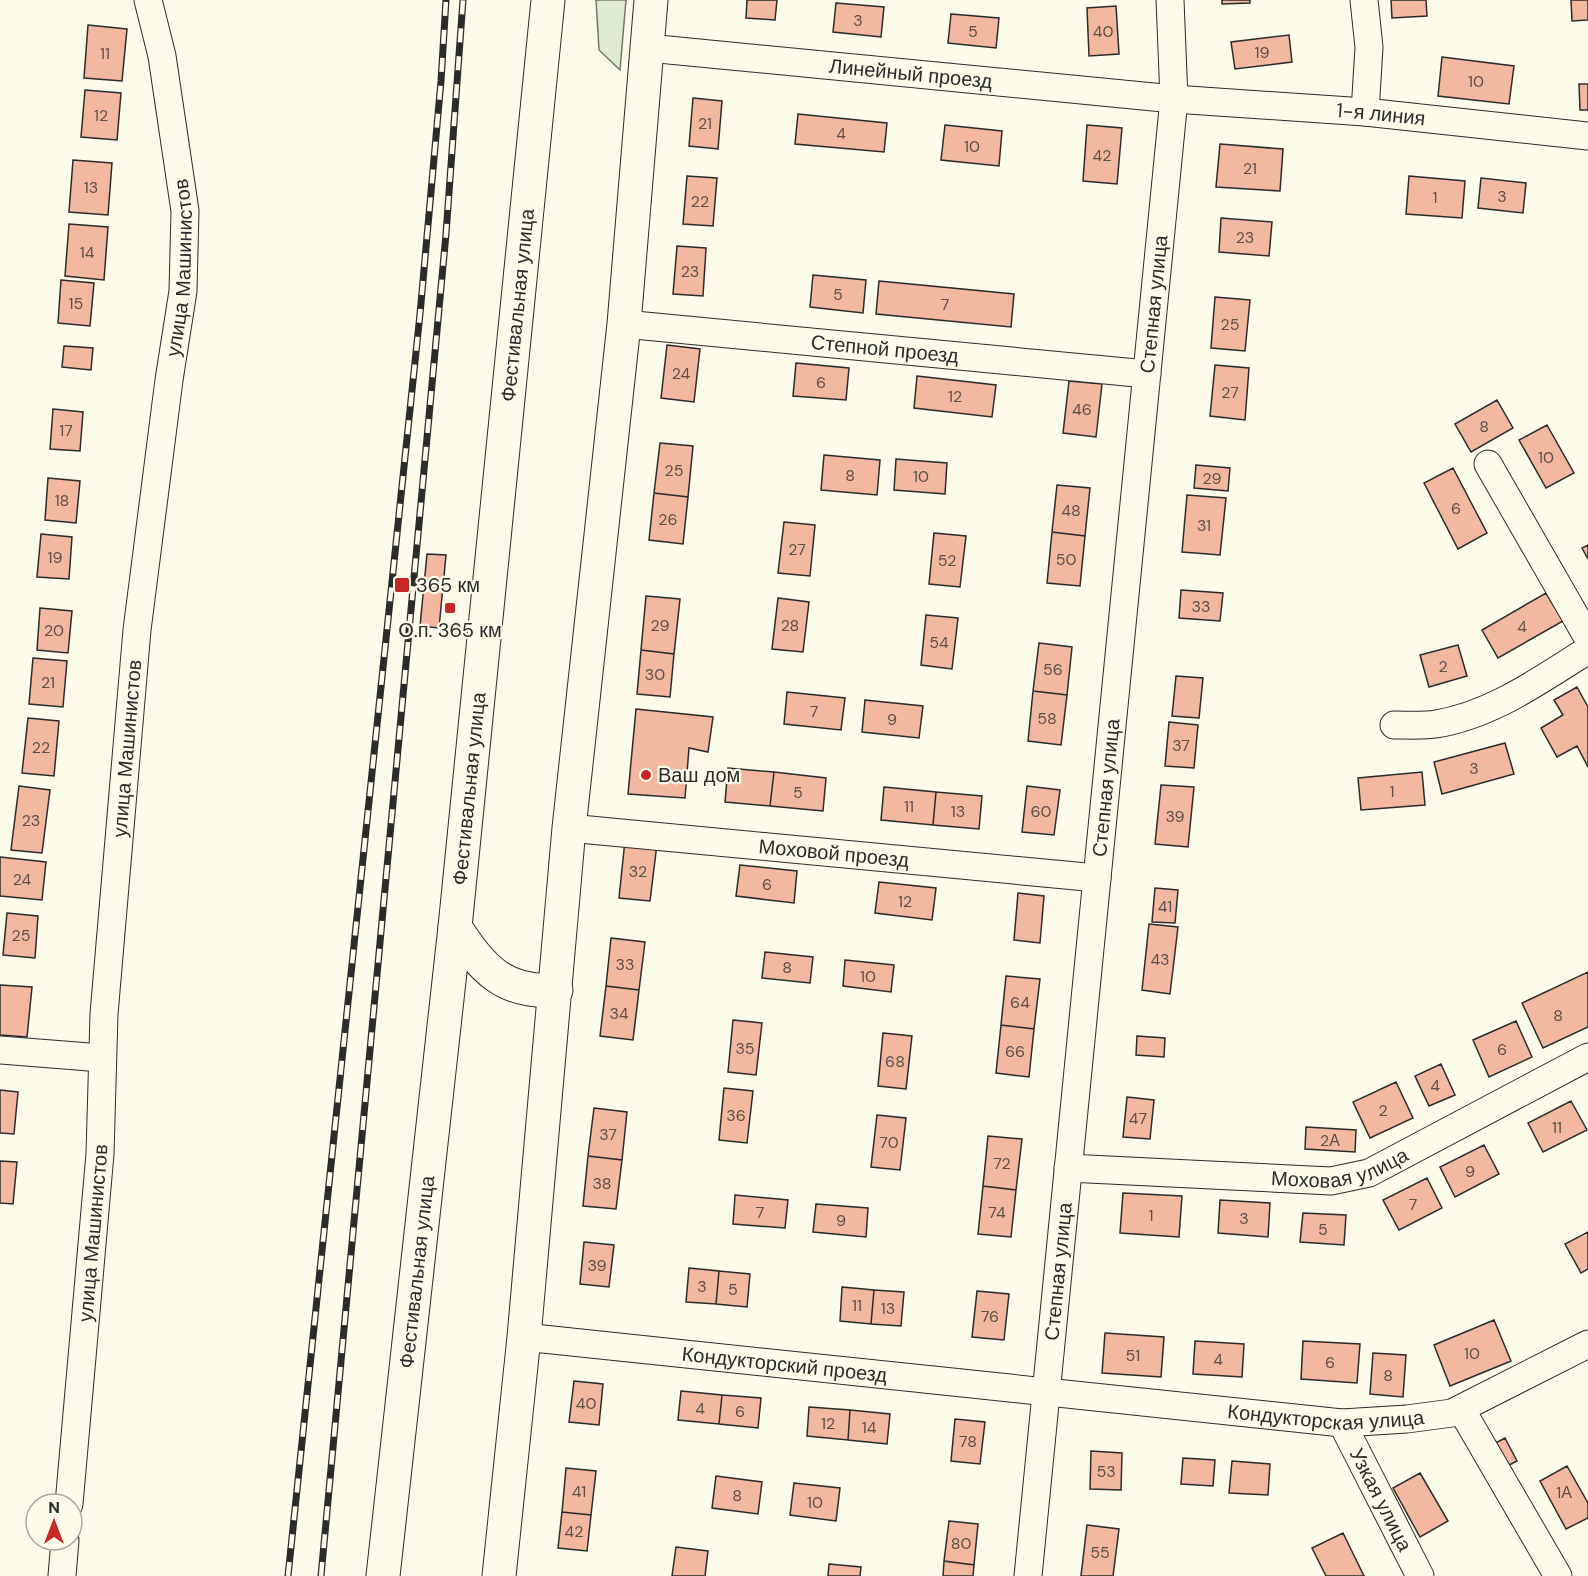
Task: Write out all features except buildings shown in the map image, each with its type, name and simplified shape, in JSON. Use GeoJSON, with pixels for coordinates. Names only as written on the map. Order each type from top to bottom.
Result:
{"type":"FeatureCollection","features":[{"type":"Feature","properties":{"kind":"main road","name":"Фестивальная улица"},"geometry":{"type":"LineString","coordinates":[[383,1576],[454,927],[548,0]]}},
{"type":"Feature","properties":{"kind":"main road"},"geometry":{"type":"LineString","coordinates":[[499,1576],[524,1337],[569,828],[624,324],[651,0]]}},
{"type":"Feature","properties":{"kind":"main road"},"geometry":{"type":"LineString","coordinates":[[454,927],[472,953],[493,975],[519,988],[536,992],[556,990]]}},
{"type":"Feature","properties":{"kind":"street","name":"улица Машинистов"},"geometry":{"type":"LineString","coordinates":[[70,1492],[101,1136],[104,1014],[140,595],[183,291],[185,211],[162,56],[148,0]]}},
{"type":"Feature","properties":{"kind":"street","name":"Степная улица"},"geometry":{"type":"LineString","coordinates":[[1028,1576],[1174,99],[1170,0]]}},
{"type":"Feature","properties":{"kind":"street"},"geometry":{"type":"LineString","coordinates":[[1364,0],[1369,47],[1365,112]]}},
{"type":"Feature","properties":{"kind":"street","name":"Линейный проезд"},"geometry":{"type":"LineString","coordinates":[[648,48],[1174,99]]}},
{"type":"Feature","properties":{"kind":"street","name":"1-я линия"},"geometry":{"type":"LineString","coordinates":[[1174,99],[1365,112],[1588,136]]}},
{"type":"Feature","properties":{"kind":"street","name":"Степной проезд"},"geometry":{"type":"LineString","coordinates":[[624,324],[1147,374]]}},
{"type":"Feature","properties":{"kind":"street"},"geometry":{"type":"LineString","coordinates":[[1488,464],[1588,638]]}},
{"type":"Feature","properties":{"kind":"street"},"geometry":{"type":"LineString","coordinates":[[1394,725],[1435,724],[1477,713],[1524,690],[1588,650]]}},
{"type":"Feature","properties":{"kind":"street","name":"Моховой проезд"},"geometry":{"type":"LineString","coordinates":[[569,828],[1097,878]]}},
{"type":"Feature","properties":{"kind":"street"},"geometry":{"type":"LineString","coordinates":[[0,1050],[102,1058]]}},
{"type":"Feature","properties":{"kind":"street","name":"Моховая улица"},"geometry":{"type":"LineString","coordinates":[[1068,1168],[1331,1181],[1349,1178],[1368,1173],[1588,1057]]}},
{"type":"Feature","properties":{"kind":"street","name":"Кондукторский проезд"},"geometry":{"type":"LineString","coordinates":[[524,1337],[1047,1390]]}},
{"type":"Feature","properties":{"kind":"street","name":"Кондукторская улица"},"geometry":{"type":"LineString","coordinates":[[1047,1390],[1342,1423],[1407,1419],[1452,1413],[1588,1344]]}},
{"type":"Feature","properties":{"kind":"street"},"geometry":{"type":"LineString","coordinates":[[1461,1409],[1558,1576]]}},
{"type":"Feature","properties":{"kind":"street","name":"Узкая улица"},"geometry":{"type":"LineString","coordinates":[[1342,1423],[1420,1576]]}},
{"type":"Feature","properties":{"kind":"street"},"geometry":{"type":"LineString","coordinates":[[62,1576],[64,1552]]}},
{"type":"Feature","properties":{"kind":"green space"},"geometry":{"type":"Polygon","coordinates":[[[596,0],[626,0],[620,70],[599,50],[596,0]]]}},
{"type":"Feature","properties":{"kind":"railway"},"geometry":{"type":"LineString","coordinates":[[288,1576],[420,314],[446,0]]}},
{"type":"Feature","properties":{"kind":"railway"},"geometry":{"type":"LineString","coordinates":[[321,1576],[446,234],[463,0]]}},
{"type":"Feature","properties":{"kind":"place","name":"365 км"},"geometry":{"type":"Point","coordinates":[402,585]}},
{"type":"Feature","properties":{"kind":"place","name":"О.п. 365 км"},"geometry":{"type":"Point","coordinates":[450,608]}},
{"type":"Feature","properties":{"kind":"place","name":"Ваш дом"},"geometry":{"type":"Point","coordinates":[646,775]}}]}
